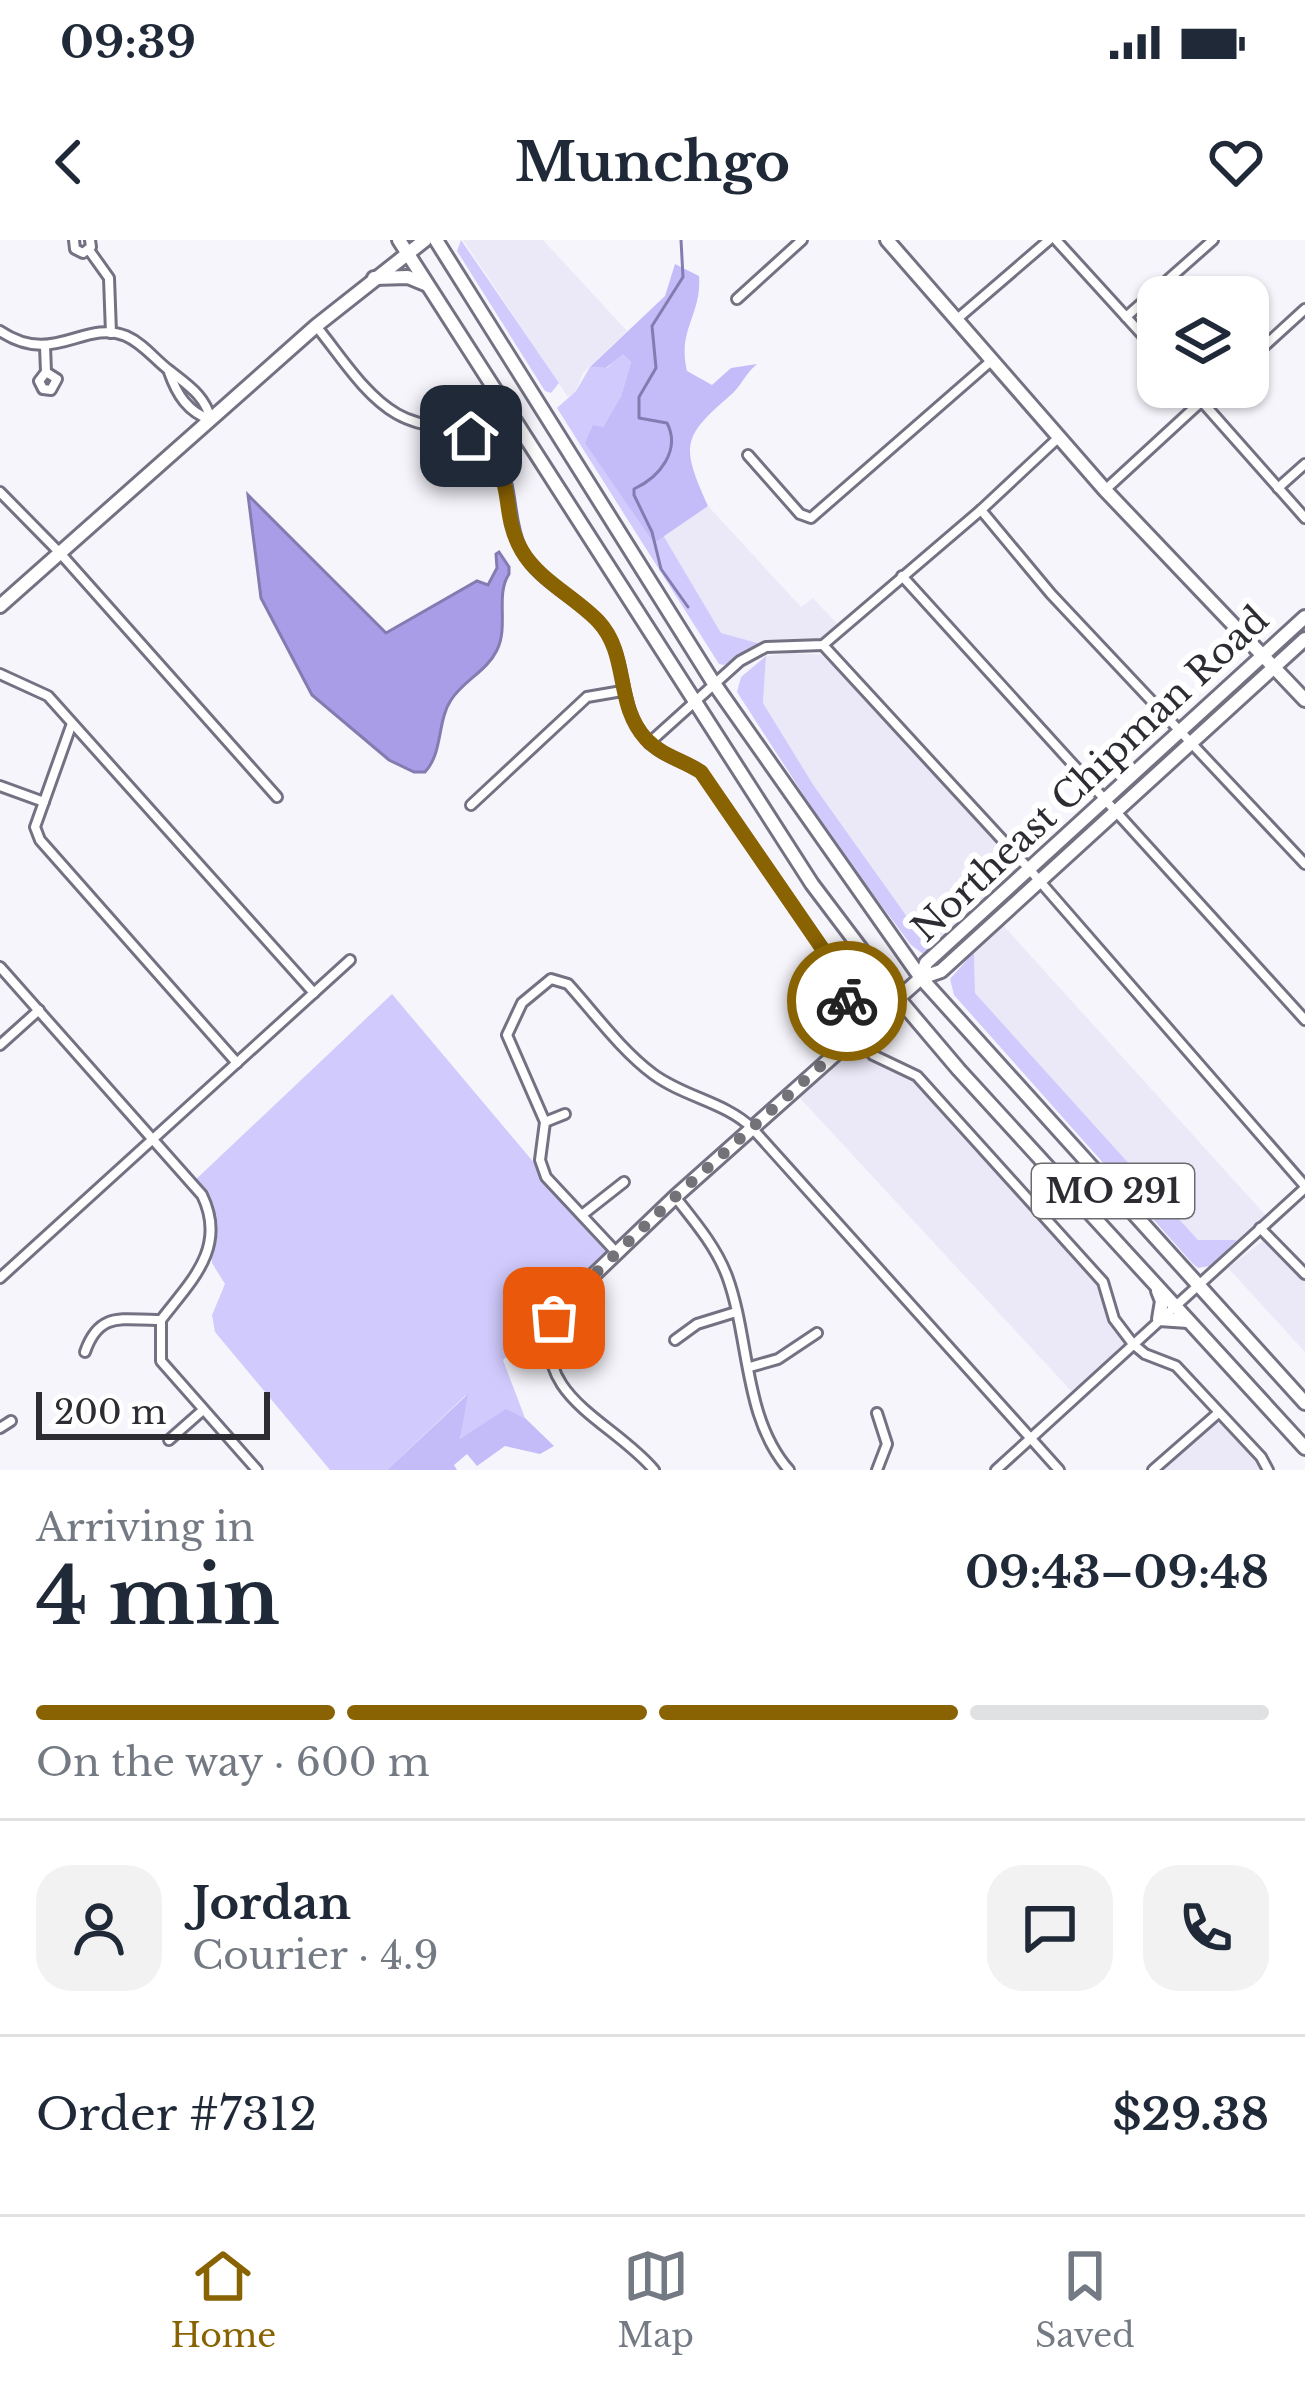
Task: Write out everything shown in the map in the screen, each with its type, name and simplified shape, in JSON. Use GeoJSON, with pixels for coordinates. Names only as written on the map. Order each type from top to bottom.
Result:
{"type":"FeatureCollection","features":[{"type":"Feature","properties":{"kind":"main road","name":"MO 291"},"geometry":{"type":"LineString","coordinates":[[399,240],[812,884],[898,998],[1305,1448]]}},
{"type":"Feature","properties":{"kind":"main road"},"geometry":{"type":"LineString","coordinates":[[0,606],[316,326],[425,240]]}},
{"type":"Feature","properties":{"kind":"main road","name":"MO 291"},"geometry":{"type":"LineString","coordinates":[[436,240],[713,682],[921,978],[1305,1403]]}},
{"type":"Feature","properties":{"kind":"main road"},"geometry":{"type":"LineString","coordinates":[[886,240],[1105,490],[1305,700]]}},
{"type":"Feature","properties":{"kind":"main road"},"geometry":{"type":"LineString","coordinates":[[374,278],[408,277],[428,285]]}},
{"type":"Feature","properties":{"kind":"main road","name":"Northeast Chipman Road"},"geometry":{"type":"LineString","coordinates":[[1187,735],[1263,653],[1305,616]]}},
{"type":"Feature","properties":{"kind":"main road","name":"Northeast Chipman Road"},"geometry":{"type":"LineString","coordinates":[[554,1318],[675,1197],[921,978],[941,971],[991,926],[1035,875],[1187,735],[1305,639]]}},
{"type":"Feature","properties":{"kind":"main road","name":"Northeast Chipman Road"},"geometry":{"type":"LineString","coordinates":[[921,978],[926,963],[1035,875]]}},
{"type":"Feature","properties":{"kind":"main road"},"geometry":{"type":"LineString","coordinates":[[980,915],[991,926]]}},
{"type":"Feature","properties":{"kind":"main road"},"geometry":{"type":"LineString","coordinates":[[1155,1284],[1162,1301],[1160,1319],[1189,1321]]}},
{"type":"Feature","properties":{"kind":"street"},"geometry":{"type":"LineString","coordinates":[[74,240],[77,251],[89,245],[109,278],[111,333]]}},
{"type":"Feature","properties":{"kind":"street"},"geometry":{"type":"LineString","coordinates":[[737,299],[802,240]]}},
{"type":"Feature","properties":{"kind":"street"},"geometry":{"type":"LineString","coordinates":[[1025,240],[1036,252]]}},
{"type":"Feature","properties":{"kind":"street"},"geometry":{"type":"LineString","coordinates":[[956,320],[1053,240],[1137,329]]}},
{"type":"Feature","properties":{"kind":"street"},"geometry":{"type":"LineString","coordinates":[[1126,317],[1213,240]]}},
{"type":"Feature","properties":{"kind":"street"},"geometry":{"type":"LineString","coordinates":[[1269,342],[1305,309]]}},
{"type":"Feature","properties":{"kind":"street"},"geometry":{"type":"LineString","coordinates":[[316,326],[378,400],[398,415],[471,436],[488,448],[505,480],[520,548],[531,564],[607,634],[622,667],[622,691],[649,743],[705,777],[835,967],[845,988],[854,1036],[873,1054],[901,1065],[928,1088],[1103,1282],[1114,1318],[1133,1344],[1176,1366],[1268,1470]]}},
{"type":"Feature","properties":{"kind":"street"},"geometry":{"type":"LineString","coordinates":[[0,331],[23,344],[45,346],[111,333],[140,345],[206,403],[211,420]]}},
{"type":"Feature","properties":{"kind":"street"},"geometry":{"type":"LineString","coordinates":[[45,346],[46,372]]}},
{"type":"Feature","properties":{"kind":"street"},"geometry":{"type":"LineString","coordinates":[[748,455],[800,514],[811,518],[992,360]]}},
{"type":"Feature","properties":{"kind":"street"},"geometry":{"type":"LineString","coordinates":[[169,370],[175,388],[193,412],[211,420]]}},
{"type":"Feature","properties":{"kind":"street"},"geometry":{"type":"LineString","coordinates":[[1105,490],[1192,408]]}},
{"type":"Feature","properties":{"kind":"street"},"geometry":{"type":"LineString","coordinates":[[1208,408],[1305,518]]}},
{"type":"Feature","properties":{"kind":"street"},"geometry":{"type":"LineString","coordinates":[[649,743],[713,682],[766,647],[823,645],[1060,437]]}},
{"type":"Feature","properties":{"kind":"street"},"geometry":{"type":"LineString","coordinates":[[1278,488],[1305,464]]}},
{"type":"Feature","properties":{"kind":"street"},"geometry":{"type":"LineString","coordinates":[[0,492],[277,797]]}},
{"type":"Feature","properties":{"kind":"street"},"geometry":{"type":"LineString","coordinates":[[981,510],[1052,594],[1305,864]]}},
{"type":"Feature","properties":{"kind":"street"},"geometry":{"type":"LineString","coordinates":[[902,576],[1305,1020]]}},
{"type":"Feature","properties":{"kind":"street"},"geometry":{"type":"LineString","coordinates":[[823,645],[1035,875],[1305,1187],[996,1470]]}},
{"type":"Feature","properties":{"kind":"street"},"geometry":{"type":"LineString","coordinates":[[0,674],[48,696],[314,993]]}},
{"type":"Feature","properties":{"kind":"street"},"geometry":{"type":"LineString","coordinates":[[471,805],[585,699],[622,691]]}},
{"type":"Feature","properties":{"kind":"street"},"geometry":{"type":"LineString","coordinates":[[71,726],[35,827],[40,840],[237,1063]]}},
{"type":"Feature","properties":{"kind":"street"},"geometry":{"type":"LineString","coordinates":[[0,786],[44,802]]}},
{"type":"Feature","properties":{"kind":"street"},"geometry":{"type":"LineString","coordinates":[[0,1278],[350,960]]}},
{"type":"Feature","properties":{"kind":"street"},"geometry":{"type":"LineString","coordinates":[[0,967],[202,1195],[210,1220],[204,1263],[198,1277],[161,1320],[161,1360],[257,1470]]}},
{"type":"Feature","properties":{"kind":"street"},"geometry":{"type":"LineString","coordinates":[[616,1252],[546,1177],[540,1160],[545,1122],[507,1035],[522,1003],[551,979],[568,984],[651,1072],[709,1105],[738,1115],[752,1128],[1059,1470]]}},
{"type":"Feature","properties":{"kind":"street"},"geometry":{"type":"LineString","coordinates":[[0,1045],[38,1010]]}},
{"type":"Feature","properties":{"kind":"street"},"geometry":{"type":"LineString","coordinates":[[545,1122],[566,1114]]}},
{"type":"Feature","properties":{"kind":"street"},"geometry":{"type":"LineString","coordinates":[[582,1216],[624,1182]]}},
{"type":"Feature","properties":{"kind":"street"},"geometry":{"type":"LineString","coordinates":[[675,1197],[703,1232],[727,1274],[766,1435],[789,1470]]}},
{"type":"Feature","properties":{"kind":"street"},"geometry":{"type":"LineString","coordinates":[[1260,1228],[1305,1274]]}},
{"type":"Feature","properties":{"kind":"street"},"geometry":{"type":"LineString","coordinates":[[675,1340],[697,1324],[736,1312]]}},
{"type":"Feature","properties":{"kind":"street"},"geometry":{"type":"LineString","coordinates":[[554,1318],[548,1364],[560,1384],[654,1470]]}},
{"type":"Feature","properties":{"kind":"street"},"geometry":{"type":"LineString","coordinates":[[86,1352],[94,1332],[108,1322],[161,1320]]}},
{"type":"Feature","properties":{"kind":"street"},"geometry":{"type":"LineString","coordinates":[[750,1367],[778,1359],[817,1333]]}},
{"type":"Feature","properties":{"kind":"street"},"geometry":{"type":"LineString","coordinates":[[169,1440],[203,1411]]}},
{"type":"Feature","properties":{"kind":"street"},"geometry":{"type":"LineString","coordinates":[[877,1413],[887,1444],[877,1470]]}},
{"type":"Feature","properties":{"kind":"street"},"geometry":{"type":"LineString","coordinates":[[1153,1470],[1217,1414]]}},
{"type":"Feature","properties":{"kind":"street"},"geometry":{"type":"LineString","coordinates":[[0,1428],[11,1421]]}},
{"type":"Feature","properties":{"kind":"shaded area"},"geometry":{"type":"Polygon","coordinates":[[[461,240],[559,383],[551,393],[545,391],[457,251],[461,240]]]}},
{"type":"Feature","properties":{"kind":"shaded area"},"geometry":{"type":"Polygon","coordinates":[[[463,240],[543,240],[627,331],[583,373],[576,391],[568,397],[463,240]]]}},
{"type":"Feature","properties":{"kind":"shaded area"},"geometry":{"type":"Polygon","coordinates":[[[675,264],[699,276],[685,344],[687,371],[712,385],[731,368],[757,364],[704,420],[691,443],[693,468],[708,506],[654,543],[585,443],[593,425],[603,427],[621,396],[631,362],[623,354],[606,368],[590,367],[665,296],[675,264]]]}},
{"type":"Feature","properties":{"kind":"shaded area"},"geometry":{"type":"Polygon","coordinates":[[[623,353],[631,362],[621,396],[603,427],[654,543],[663,535],[721,633],[761,644],[724,665],[719,664],[557,408],[576,391],[590,367],[607,368],[623,353]]]}},
{"type":"Feature","properties":{"kind":"shaded area"},"geometry":{"type":"Polygon","coordinates":[[[248,495],[386,633],[477,581],[488,585],[499,552],[509,567],[497,650],[451,700],[435,756],[425,772],[389,760],[312,695],[261,598],[248,495]]]}},
{"type":"Feature","properties":{"kind":"shaded area"},"geometry":{"type":"Polygon","coordinates":[[[708,506],[801,607],[813,598],[844,631],[820,643],[767,646],[721,633],[663,535],[708,506]]]}},
{"type":"Feature","properties":{"kind":"shaded area"},"geometry":{"type":"Polygon","coordinates":[[[827,655],[1023,866],[1024,871],[947,944],[920,936],[814,786],[763,703],[766,656],[827,655]]]}},
{"type":"Feature","properties":{"kind":"shaded area"},"geometry":{"type":"Polygon","coordinates":[[[766,656],[763,703],[814,786],[920,935],[947,944],[926,956],[911,945],[834,842],[737,692],[741,677],[766,656]]]}},
{"type":"Feature","properties":{"kind":"shaded area"},"geometry":{"type":"Polygon","coordinates":[[[1002,924],[1269,1219],[1261,1219],[1237,1240],[1198,1240],[975,993],[974,952],[1002,924]]]}},
{"type":"Feature","properties":{"kind":"shaded area"},"geometry":{"type":"Polygon","coordinates":[[[974,952],[975,993],[1198,1240],[1237,1240],[1210,1266],[1198,1268],[1192,1263],[954,995],[950,979],[974,952]]]}},
{"type":"Feature","properties":{"kind":"shaded area"},"geometry":{"type":"Polygon","coordinates":[[[392,994],[546,1177],[616,1252],[503,1360],[525,1418],[506,1410],[460,1440],[466,1395],[387,1470],[330,1470],[215,1332],[212,1315],[225,1284],[212,1263],[208,1208],[192,1183],[392,994]]]}},
{"type":"Feature","properties":{"kind":"shaded area"},"geometry":{"type":"Polygon","coordinates":[[[855,1047],[915,1078],[1097,1279],[1125,1344],[1073,1393],[798,1096],[855,1047]]]}},
{"type":"Feature","properties":{"kind":"shaded area"},"geometry":{"type":"Polygon","coordinates":[[[1264,1240],[1305,1280],[1305,1352],[1228,1268],[1264,1240]]]}},
{"type":"Feature","properties":{"kind":"shaded area"},"geometry":{"type":"Polygon","coordinates":[[[468,1394],[460,1439],[506,1409],[525,1418],[554,1446],[540,1454],[505,1446],[477,1466],[467,1454],[454,1465],[457,1470],[387,1470],[468,1394]]]}},
{"type":"Feature","properties":{"kind":"shaded area"},"geometry":{"type":"Polygon","coordinates":[[[1216,1421],[1249,1449],[1264,1470],[1161,1470],[1216,1421]]]}},
{"type":"Feature","properties":{"kind":"waterway"},"geometry":{"type":"LineString","coordinates":[[681,240],[683,277],[652,326],[656,368],[639,397],[639,418],[667,423],[670,453],[660,470],[634,489],[634,495],[652,532],[661,569],[688,607]]}},
{"type":"Feature","properties":{"kind":"way so far"},"geometry":{"type":"LineString","coordinates":[[554,1318],[616,1252],[854,1036],[847,1001]]}},
{"type":"Feature","properties":{"kind":"route"},"geometry":{"type":"LineString","coordinates":[[471,436],[498,461],[520,548],[531,564],[599,622],[615,645],[622,667],[622,694],[639,730],[670,758],[701,772],[835,967],[847,1001]]}}]}
